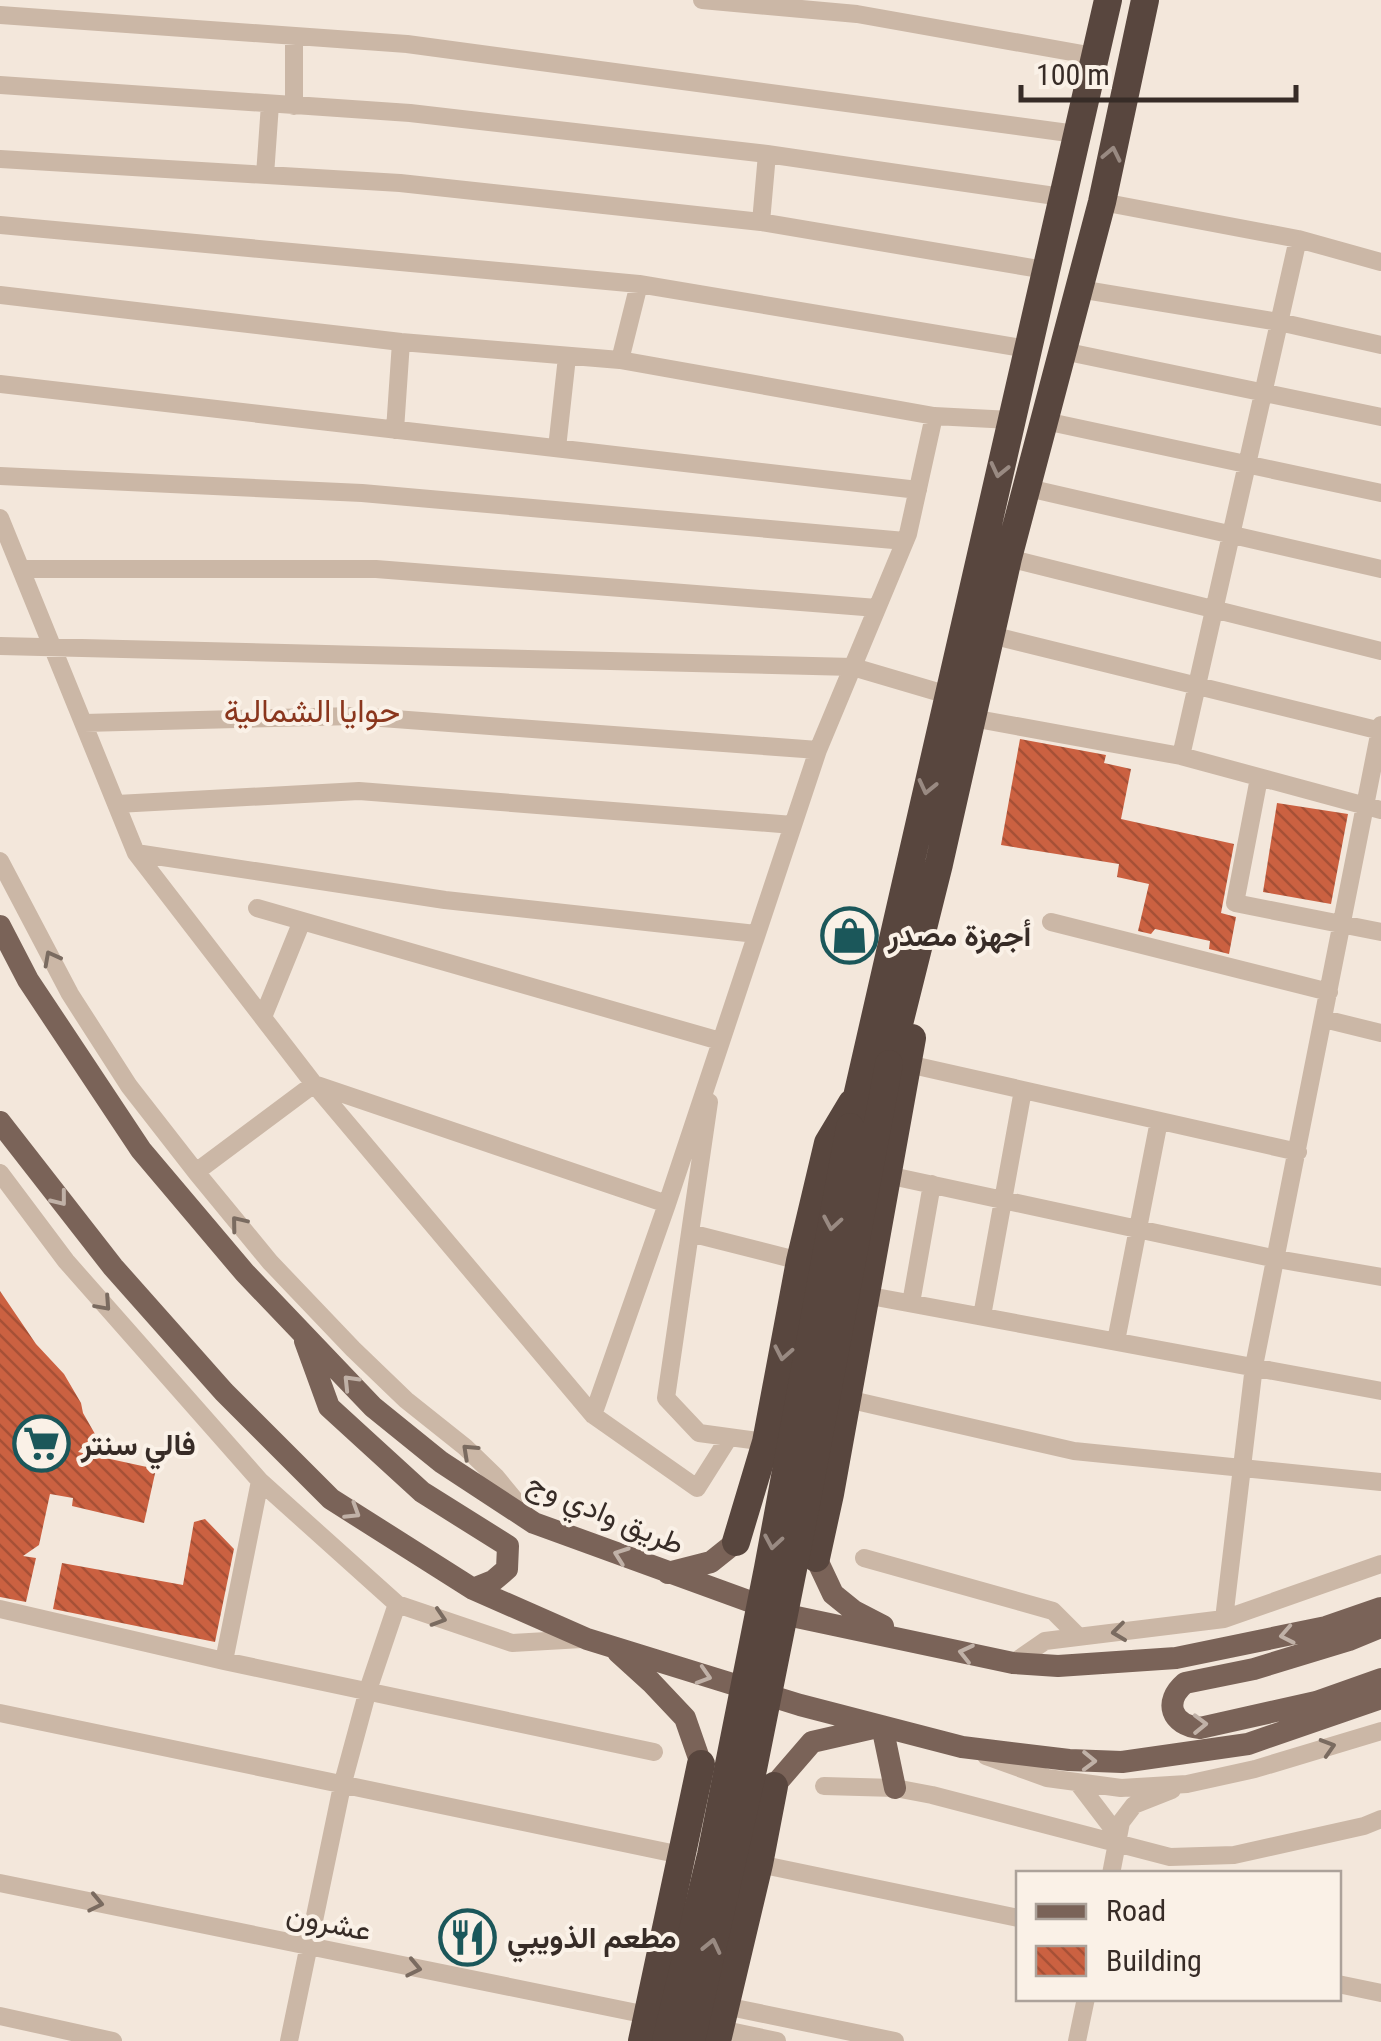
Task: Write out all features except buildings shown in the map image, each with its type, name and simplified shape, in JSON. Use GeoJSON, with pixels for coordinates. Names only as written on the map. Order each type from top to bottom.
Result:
{"type":"FeatureCollection","features":[{"type":"Feature","properties":{"kind":"highway"},"geometry":{"type":"LineString","coordinates":[[691,2041],[768,1692],[938,864],[1008,558],[1102,202],[1145,0]]}},
{"type":"Feature","properties":{"kind":"highway"},"geometry":{"type":"LineString","coordinates":[[666,2041],[711,1855],[850,1127],[1107,2]]}},
{"type":"Feature","properties":{"kind":"highway"},"geometry":{"type":"LineString","coordinates":[[816,1558],[887,1174],[898,1064]]}},
{"type":"Feature","properties":{"kind":"highway"},"geometry":{"type":"LineString","coordinates":[[736,1542],[766,1442],[800,1261],[828,1143],[858,1093]]}},
{"type":"Feature","properties":{"kind":"highway"},"geometry":{"type":"LineString","coordinates":[[645,2028],[701,1764]]}},
{"type":"Feature","properties":{"kind":"highway"},"geometry":{"type":"LineString","coordinates":[[721,2025],[774,1786]]}},
{"type":"Feature","properties":{"kind":"main road","name":"طريق وادي وج"},"geometry":{"type":"LineString","coordinates":[[0,926],[28,980],[141,1150],[245,1273],[400,1429],[441,1462],[534,1523],[788,1615],[1013,1663],[1058,1666],[1176,1658],[1326,1627],[1381,1608]]}},
{"type":"Feature","properties":{"kind":"main road"},"geometry":{"type":"LineString","coordinates":[[0,1122],[114,1268],[224,1392],[331,1499],[473,1589],[587,1638],[800,1705],[962,1748],[1069,1760],[1122,1762],[1248,1744],[1381,1698]]}},
{"type":"Feature","properties":{"kind":"main road"},"geometry":{"type":"LineString","coordinates":[[302,1332],[329,1407],[422,1492],[508,1546],[507,1570],[493,1582],[473,1589]]}},
{"type":"Feature","properties":{"kind":"main road"},"geometry":{"type":"LineString","coordinates":[[668,1573],[711,1562],[736,1542]]}},
{"type":"Feature","properties":{"kind":"main road"},"geometry":{"type":"LineString","coordinates":[[816,1558],[833,1594],[854,1611],[908,1639]]}},
{"type":"Feature","properties":{"kind":"main road"},"geometry":{"type":"LineString","coordinates":[[1381,1627],[1254,1668],[1185,1683],[1178,1688],[1172,1704],[1177,1719],[1184,1725],[1200,1728],[1316,1702],[1381,1679]]}},
{"type":"Feature","properties":{"kind":"main road"},"geometry":{"type":"LineString","coordinates":[[612,1647],[685,1718],[701,1764]]}},
{"type":"Feature","properties":{"kind":"main road"},"geometry":{"type":"LineString","coordinates":[[774,1786],[812,1742],[882,1726]]}},
{"type":"Feature","properties":{"kind":"main road"},"geometry":{"type":"LineString","coordinates":[[882,1726],[895,1788]]}},
{"type":"Feature","properties":{"kind":"street"},"geometry":{"type":"LineString","coordinates":[[702,0],[857,14],[1094,56]]}},
{"type":"Feature","properties":{"kind":"street"},"geometry":{"type":"LineString","coordinates":[[0,14],[407,44],[1076,134]]}},
{"type":"Feature","properties":{"kind":"street"},"geometry":{"type":"LineString","coordinates":[[294,36],[294,106]]}},
{"type":"Feature","properties":{"kind":"street"},"geometry":{"type":"LineString","coordinates":[[0,85],[410,113],[767,154],[1062,198]]}},
{"type":"Feature","properties":{"kind":"street"},"geometry":{"type":"LineString","coordinates":[[265,175],[270,104]]}},
{"type":"Feature","properties":{"kind":"street"},"geometry":{"type":"LineString","coordinates":[[761,222],[767,154]]}},
{"type":"Feature","properties":{"kind":"street"},"geometry":{"type":"LineString","coordinates":[[0,159],[400,183],[761,222],[1045,270]]}},
{"type":"Feature","properties":{"kind":"street"},"geometry":{"type":"LineString","coordinates":[[1102,202],[1298,239],[1381,262]]}},
{"type":"Feature","properties":{"kind":"street"},"geometry":{"type":"LineString","coordinates":[[0,226],[639,284],[1027,349]]}},
{"type":"Feature","properties":{"kind":"street"},"geometry":{"type":"LineString","coordinates":[[1181,756],[1298,239]]}},
{"type":"Feature","properties":{"kind":"street"},"geometry":{"type":"LineString","coordinates":[[620,360],[639,284]]}},
{"type":"Feature","properties":{"kind":"street"},"geometry":{"type":"LineString","coordinates":[[1079,289],[1279,322],[1381,344]]}},
{"type":"Feature","properties":{"kind":"street"},"geometry":{"type":"LineString","coordinates":[[0,295],[401,342],[620,360],[934,416],[1011,420]]}},
{"type":"Feature","properties":{"kind":"street"},"geometry":{"type":"LineString","coordinates":[[395,430],[401,342]]}},
{"type":"Feature","properties":{"kind":"street"},"geometry":{"type":"LineString","coordinates":[[1063,351],[1381,417]]}},
{"type":"Feature","properties":{"kind":"street"},"geometry":{"type":"LineString","coordinates":[[557,448],[567,356]]}},
{"type":"Feature","properties":{"kind":"street"},"geometry":{"type":"LineString","coordinates":[[0,384],[918,490]]}},
{"type":"Feature","properties":{"kind":"street"},"geometry":{"type":"LineString","coordinates":[[593,1416],[818,750],[905,541],[934,416]]}},
{"type":"Feature","properties":{"kind":"street"},"geometry":{"type":"LineString","coordinates":[[1046,421],[1381,493]]}},
{"type":"Feature","properties":{"kind":"street"},"geometry":{"type":"LineString","coordinates":[[0,476],[362,494],[905,541]]}},
{"type":"Feature","properties":{"kind":"street"},"geometry":{"type":"LineString","coordinates":[[1028,488],[1381,569]]}},
{"type":"Feature","properties":{"kind":"street"},"geometry":{"type":"LineString","coordinates":[[0,518],[136,854],[314,1084],[593,1416],[697,1488],[728,1439]]}},
{"type":"Feature","properties":{"kind":"street"},"geometry":{"type":"LineString","coordinates":[[1008,558],[1381,651]]}},
{"type":"Feature","properties":{"kind":"street"},"geometry":{"type":"LineString","coordinates":[[21,570],[376,568],[877,608]]}},
{"type":"Feature","properties":{"kind":"street"},"geometry":{"type":"LineString","coordinates":[[990,635],[1381,729],[1373,808],[1343,923],[1254,1366],[1224,1619]]}},
{"type":"Feature","properties":{"kind":"street"},"geometry":{"type":"LineString","coordinates":[[0,646],[853,666],[948,695]]}},
{"type":"Feature","properties":{"kind":"street"},"geometry":{"type":"LineString","coordinates":[[84,723],[354,716],[818,750]]}},
{"type":"Feature","properties":{"kind":"street"},"geometry":{"type":"LineString","coordinates":[[972,718],[1181,756],[1373,808]]}},
{"type":"Feature","properties":{"kind":"street"},"geometry":{"type":"LineString","coordinates":[[1259,778],[1235,903],[1381,932]]}},
{"type":"Feature","properties":{"kind":"street"},"geometry":{"type":"LineString","coordinates":[[117,804],[359,792],[793,825]]}},
{"type":"Feature","properties":{"kind":"street"},"geometry":{"type":"LineString","coordinates":[[136,854],[445,900],[756,934]]}},
{"type":"Feature","properties":{"kind":"street"},"geometry":{"type":"LineString","coordinates":[[0,861],[70,994],[129,1086],[196,1172],[270,1262],[353,1349],[406,1400],[466,1447],[534,1523]]}},
{"type":"Feature","properties":{"kind":"street"},"geometry":{"type":"LineString","coordinates":[[258,908],[718,1048]]}},
{"type":"Feature","properties":{"kind":"street"},"geometry":{"type":"LineString","coordinates":[[262,1017],[302,921]]}},
{"type":"Feature","properties":{"kind":"street"},"geometry":{"type":"LineString","coordinates":[[1051,922],[1329,992]]}},
{"type":"Feature","properties":{"kind":"street"},"geometry":{"type":"LineString","coordinates":[[1324,1019],[1381,1033]]}},
{"type":"Feature","properties":{"kind":"street"},"geometry":{"type":"LineString","coordinates":[[718,1048],[666,1398],[699,1434],[766,1442]]}},
{"type":"Feature","properties":{"kind":"street"},"geometry":{"type":"LineString","coordinates":[[898,1064],[1298,1152]]}},
{"type":"Feature","properties":{"kind":"street"},"geometry":{"type":"LineString","coordinates":[[196,1172],[314,1084]]}},
{"type":"Feature","properties":{"kind":"street"},"geometry":{"type":"LineString","coordinates":[[314,1084],[667,1204]]}},
{"type":"Feature","properties":{"kind":"street"},"geometry":{"type":"LineString","coordinates":[[982,1316],[1023,1090]]}},
{"type":"Feature","properties":{"kind":"street"},"geometry":{"type":"LineString","coordinates":[[1116,1341],[1159,1121]]}},
{"type":"Feature","properties":{"kind":"street"},"geometry":{"type":"LineString","coordinates":[[0,1173],[66,1261],[260,1481],[396,1604],[512,1642],[587,1638]]}},
{"type":"Feature","properties":{"kind":"street"},"geometry":{"type":"LineString","coordinates":[[887,1174],[1381,1277]]}},
{"type":"Feature","properties":{"kind":"street"},"geometry":{"type":"LineString","coordinates":[[911,1303],[932,1184]]}},
{"type":"Feature","properties":{"kind":"street"},"geometry":{"type":"LineString","coordinates":[[690,1233],[800,1261]]}},
{"type":"Feature","properties":{"kind":"street"},"geometry":{"type":"LineString","coordinates":[[866,1295],[1381,1391]]}},
{"type":"Feature","properties":{"kind":"street"},"geometry":{"type":"LineString","coordinates":[[847,1398],[1074,1451],[1381,1482]]}},
{"type":"Feature","properties":{"kind":"street"},"geometry":{"type":"LineString","coordinates":[[224,1661],[260,1481]]}},
{"type":"Feature","properties":{"kind":"street"},"geometry":{"type":"LineString","coordinates":[[864,1558],[1053,1611],[1079,1637]]}},
{"type":"Feature","properties":{"kind":"street"},"geometry":{"type":"LineString","coordinates":[[1013,1663],[1045,1642],[1224,1619],[1381,1564]]}},
{"type":"Feature","properties":{"kind":"street"},"geometry":{"type":"LineString","coordinates":[[289,2041],[342,1786],[396,1604]]}},
{"type":"Feature","properties":{"kind":"street"},"geometry":{"type":"LineString","coordinates":[[1,1615],[654,1752]]}},
{"type":"Feature","properties":{"kind":"street"},"geometry":{"type":"LineString","coordinates":[[0,1714],[681,1855]]}},
{"type":"Feature","properties":{"kind":"street"},"geometry":{"type":"LineString","coordinates":[[962,1748],[1047,1778],[1121,1788],[1187,1784],[1255,1770],[1381,1731]]}},
{"type":"Feature","properties":{"kind":"street"},"geometry":{"type":"LineString","coordinates":[[1078,1782],[1110,1825],[1117,1845]]}},
{"type":"Feature","properties":{"kind":"street"},"geometry":{"type":"LineString","coordinates":[[1112,1871],[1121,1822],[1134,1805],[1187,1784]]}},
{"type":"Feature","properties":{"kind":"street"},"geometry":{"type":"LineString","coordinates":[[824,1786],[895,1788],[932,1795],[1170,1857],[1234,1855],[1381,1819]]}},
{"type":"Feature","properties":{"kind":"street"},"geometry":{"type":"LineString","coordinates":[[759,1864],[1016,1918]]}},
{"type":"Feature","properties":{"kind":"street","name":"عشرون"},"geometry":{"type":"LineString","coordinates":[[0,1883],[308,1946],[645,2028]]}},
{"type":"Feature","properties":{"kind":"street"},"geometry":{"type":"LineString","coordinates":[[1341,1985],[1381,1993]]}},
{"type":"Feature","properties":{"kind":"street"},"geometry":{"type":"LineString","coordinates":[[1077,2041],[1085,2001]]}},
{"type":"Feature","properties":{"kind":"street"},"geometry":{"type":"LineString","coordinates":[[0,2016],[112,2041]]}},
{"type":"Feature","properties":{"kind":"street"},"geometry":{"type":"LineString","coordinates":[[721,2025],[777,2041]]}},
{"type":"Feature","properties":{"kind":"street"},"geometry":{"type":"LineString","coordinates":[[721,2025],[895,2041]]}},
{"type":"Feature","properties":{"kind":"place","name":"أجهزة مصدر"},"geometry":{"type":"Point","coordinates":[849,935]}},
{"type":"Feature","properties":{"kind":"place","name":"فالي سنتر"},"geometry":{"type":"Point","coordinates":[42,1444]}},
{"type":"Feature","properties":{"kind":"place","name":"مطعم الذويبي"},"geometry":{"type":"Point","coordinates":[468,1937]}},
{"type":"Feature","properties":{"kind":"district","name":"حوايا الشمالية"},"geometry":{"type":"Point","coordinates":[312,711]}}]}
